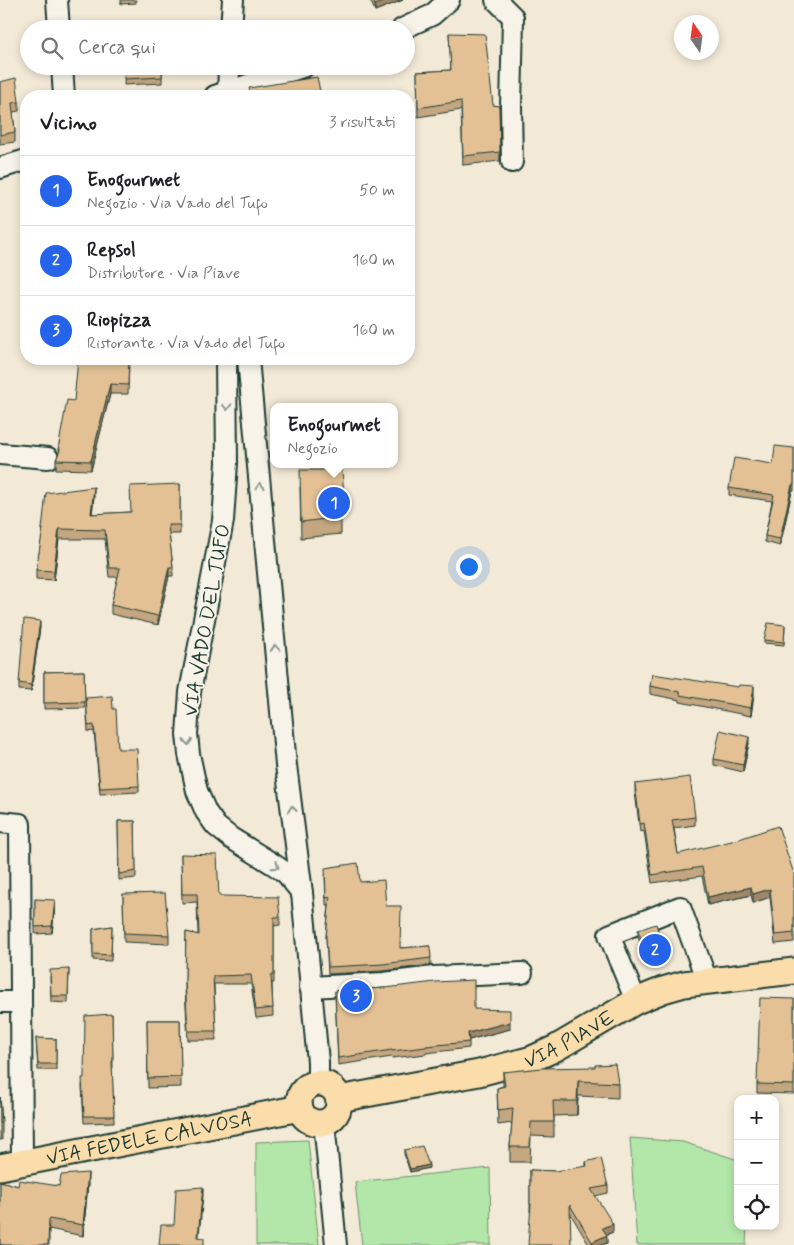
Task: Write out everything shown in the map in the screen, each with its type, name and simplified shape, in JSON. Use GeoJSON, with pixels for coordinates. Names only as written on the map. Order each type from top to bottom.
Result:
{"type":"FeatureCollection","features":[{"type":"Feature","properties":{"kind":"main road","name":"VIA PIAVE"},"geometry":{"type":"LineString","coordinates":[[338,1098],[479,1073],[532,1059],[556,1048],[636,1001],[677,986],[794,971]]}},
{"type":"Feature","properties":{"kind":"main road"},"geometry":{"type":"LineString","coordinates":[[312,1084],[325,1084],[331,1087],[336,1092],[338,1098],[338,1111],[330,1120],[318,1123],[312,1122],[302,1114],[299,1102],[303,1091],[312,1084]]}},
{"type":"Feature","properties":{"kind":"main road","name":"VIA FEDELE CALVOSA"},"geometry":{"type":"LineString","coordinates":[[11,1165],[300,1108]]}},
{"type":"Feature","properties":{"kind":"street"},"geometry":{"type":"LineString","coordinates":[[57,0],[58,20]]}},
{"type":"Feature","properties":{"kind":"street"},"geometry":{"type":"LineString","coordinates":[[232,20],[233,0]]}},
{"type":"Feature","properties":{"kind":"street"},"geometry":{"type":"LineString","coordinates":[[415,22],[432,14],[449,0]]}},
{"type":"Feature","properties":{"kind":"street"},"geometry":{"type":"LineString","coordinates":[[496,0],[513,17],[512,162]]}},
{"type":"Feature","properties":{"kind":"street"},"geometry":{"type":"LineString","coordinates":[[63,75],[64,90]]}},
{"type":"Feature","properties":{"kind":"street"},"geometry":{"type":"LineString","coordinates":[[224,90],[227,75]]}},
{"type":"Feature","properties":{"kind":"street"},"geometry":{"type":"LineString","coordinates":[[237,90],[280,75]]}},
{"type":"Feature","properties":{"kind":"street"},"geometry":{"type":"LineString","coordinates":[[0,168],[20,162]]}},
{"type":"Feature","properties":{"kind":"street","name":"VIA VADO DEL TUFO"},"geometry":{"type":"LineString","coordinates":[[226,365],[227,463],[223,521],[190,692],[187,734],[189,754],[197,791],[206,812],[216,826],[286,874],[302,893]]}},
{"type":"Feature","properties":{"kind":"street","name":"VIA VADO DEL TUFO"},"geometry":{"type":"LineString","coordinates":[[249,365],[286,766],[302,893],[318,1062],[318,1084]]}},
{"type":"Feature","properties":{"kind":"street"},"geometry":{"type":"LineString","coordinates":[[0,454],[48,458]]}},
{"type":"Feature","properties":{"kind":"street"},"geometry":{"type":"LineString","coordinates":[[0,822],[20,824],[21,1002],[11,1165]]}},
{"type":"Feature","properties":{"kind":"street"},"geometry":{"type":"LineString","coordinates":[[636,1001],[609,935],[680,906],[707,981]]}},
{"type":"Feature","properties":{"kind":"street"},"geometry":{"type":"LineString","coordinates":[[310,987],[384,983],[434,977],[522,973]]}},
{"type":"Feature","properties":{"kind":"street"},"geometry":{"type":"LineString","coordinates":[[0,1002],[21,1002]]}},
{"type":"Feature","properties":{"kind":"street"},"geometry":{"type":"LineString","coordinates":[[324,1122],[336,1245]]}},
{"type":"Feature","properties":{"kind":"green space"},"geometry":{"type":"Polygon","coordinates":[[[630,1138],[683,1142],[734,1159],[734,1230],[747,1230],[746,1245],[637,1245],[630,1138]]]}},
{"type":"Feature","properties":{"kind":"green space"},"geometry":{"type":"Polygon","coordinates":[[[308,1140],[319,1245],[256,1245],[256,1142],[308,1140]]]}},
{"type":"Feature","properties":{"kind":"green space"},"geometry":{"type":"Polygon","coordinates":[[[490,1168],[491,1245],[362,1245],[355,1182],[490,1168]]]}},
{"type":"Feature","properties":{"kind":"building"},"geometry":{"type":"Polygon","coordinates":[[[373,0],[386,0],[375,5],[373,0]]]}},
{"type":"Feature","properties":{"kind":"building"},"geometry":{"type":"Polygon","coordinates":[[[449,33],[485,34],[493,105],[499,106],[500,152],[463,156],[461,101],[418,108],[417,72],[451,70],[449,33]]]}},
{"type":"Feature","properties":{"kind":"building"},"geometry":{"type":"Polygon","coordinates":[[[124,75],[162,75],[162,77],[124,79],[124,75]]]}},
{"type":"Feature","properties":{"kind":"building"},"geometry":{"type":"Polygon","coordinates":[[[317,77],[320,90],[250,90],[249,88],[317,77]]]}},
{"type":"Feature","properties":{"kind":"building"},"geometry":{"type":"Polygon","coordinates":[[[16,78],[19,102],[12,103],[15,132],[0,135],[0,82],[16,78]]]}},
{"type":"Feature","properties":{"kind":"building"},"geometry":{"type":"Polygon","coordinates":[[[77,365],[129,365],[128,385],[110,384],[91,461],[56,460],[60,450],[59,444],[67,400],[74,401],[77,365]]]}},
{"type":"Feature","properties":{"kind":"building"},"geometry":{"type":"Polygon","coordinates":[[[775,446],[794,448],[794,485],[792,485],[780,539],[765,536],[774,495],[729,488],[734,458],[773,464],[775,446]]]}},
{"type":"Feature","properties":{"kind":"building"},"geometry":{"type":"Polygon","coordinates":[[[300,470],[342,470],[344,495],[335,496],[341,517],[301,522],[300,470]]]}},
{"type":"Feature","properties":{"kind":"building"},"geometry":{"type":"Polygon","coordinates":[[[180,484],[180,525],[168,525],[173,567],[169,567],[158,616],[111,605],[120,568],[109,568],[105,530],[59,529],[54,571],[36,570],[43,529],[46,493],[94,487],[91,514],[131,512],[130,486],[180,484]]]}},
{"type":"Feature","properties":{"kind":"building"},"geometry":{"type":"Polygon","coordinates":[[[24,619],[40,621],[31,685],[19,683],[24,619]]]}},
{"type":"Feature","properties":{"kind":"building"},"geometry":{"type":"Polygon","coordinates":[[[768,623],[785,625],[784,642],[764,640],[768,623]]]}},
{"type":"Feature","properties":{"kind":"building"},"geometry":{"type":"Polygon","coordinates":[[[84,671],[85,702],[44,703],[44,672],[84,671]]]}},
{"type":"Feature","properties":{"kind":"building"},"geometry":{"type":"Polygon","coordinates":[[[652,674],[738,687],[739,685],[754,686],[751,708],[680,695],[680,692],[650,686],[652,674]]]}},
{"type":"Feature","properties":{"kind":"building"},"geometry":{"type":"Polygon","coordinates":[[[112,696],[113,709],[116,709],[118,749],[137,749],[139,786],[100,788],[94,725],[88,726],[86,698],[112,696]]]}},
{"type":"Feature","properties":{"kind":"building"},"geometry":{"type":"Polygon","coordinates":[[[720,730],[749,737],[743,765],[714,759],[720,730]]]}},
{"type":"Feature","properties":{"kind":"building"},"geometry":{"type":"Polygon","coordinates":[[[690,777],[695,817],[672,820],[678,854],[736,840],[778,826],[794,874],[794,933],[775,935],[770,889],[753,894],[751,887],[708,897],[702,867],[652,875],[644,823],[640,824],[635,784],[690,777]]]}},
{"type":"Feature","properties":{"kind":"building"},"geometry":{"type":"Polygon","coordinates":[[[118,821],[135,821],[136,871],[119,874],[118,821]]]}},
{"type":"Feature","properties":{"kind":"building"},"geometry":{"type":"Polygon","coordinates":[[[181,854],[217,855],[219,896],[278,897],[280,917],[274,917],[274,975],[271,975],[273,1008],[256,1010],[251,975],[213,976],[216,1031],[188,1031],[185,980],[186,932],[199,935],[197,894],[182,894],[181,854]]]}},
{"type":"Feature","properties":{"kind":"building"},"geometry":{"type":"Polygon","coordinates":[[[358,863],[360,882],[384,880],[386,906],[401,906],[400,948],[430,946],[431,958],[383,964],[328,967],[326,937],[330,897],[326,898],[325,868],[358,863]]]}},
{"type":"Feature","properties":{"kind":"building"},"geometry":{"type":"Polygon","coordinates":[[[165,893],[169,935],[124,933],[123,894],[165,893]]]}},
{"type":"Feature","properties":{"kind":"building"},"geometry":{"type":"Polygon","coordinates":[[[35,899],[55,900],[52,926],[35,927],[35,899]]]}},
{"type":"Feature","properties":{"kind":"building"},"geometry":{"type":"Polygon","coordinates":[[[656,924],[665,951],[647,957],[638,930],[656,924]]]}},
{"type":"Feature","properties":{"kind":"building"},"geometry":{"type":"Polygon","coordinates":[[[112,926],[111,955],[93,954],[93,929],[112,926]]]}},
{"type":"Feature","properties":{"kind":"building"},"geometry":{"type":"Polygon","coordinates":[[[69,969],[68,996],[51,996],[50,970],[69,969]]]}},
{"type":"Feature","properties":{"kind":"building"},"geometry":{"type":"Polygon","coordinates":[[[474,980],[474,1009],[510,1010],[510,1022],[468,1033],[469,1042],[338,1058],[335,991],[474,980]]]}},
{"type":"Feature","properties":{"kind":"building"},"geometry":{"type":"Polygon","coordinates":[[[760,998],[794,999],[794,1085],[757,1084],[760,998]]]}},
{"type":"Feature","properties":{"kind":"building"},"geometry":{"type":"Polygon","coordinates":[[[112,1014],[114,1116],[84,1116],[82,1078],[84,1078],[85,1016],[112,1014]]]}},
{"type":"Feature","properties":{"kind":"building"},"geometry":{"type":"Polygon","coordinates":[[[147,1020],[180,1020],[181,1077],[148,1078],[147,1020]]]}},
{"type":"Feature","properties":{"kind":"building"},"geometry":{"type":"Polygon","coordinates":[[[36,1038],[56,1039],[56,1064],[38,1064],[36,1038]]]}},
{"type":"Feature","properties":{"kind":"building"},"geometry":{"type":"Polygon","coordinates":[[[615,1064],[618,1083],[578,1081],[577,1101],[553,1101],[554,1122],[531,1122],[530,1147],[510,1147],[513,1108],[498,1110],[497,1088],[505,1086],[503,1072],[542,1068],[595,1067],[595,1065],[615,1064]]]}},
{"type":"Feature","properties":{"kind":"building"},"geometry":{"type":"Polygon","coordinates":[[[0,1097],[2,1123],[0,1123],[0,1097]]]}},
{"type":"Feature","properties":{"kind":"building"},"geometry":{"type":"Polygon","coordinates":[[[422,1146],[429,1165],[410,1169],[404,1150],[422,1146]]]}},
{"type":"Feature","properties":{"kind":"building"},"geometry":{"type":"Polygon","coordinates":[[[601,1158],[608,1186],[591,1189],[613,1224],[602,1228],[607,1235],[592,1242],[570,1205],[571,1245],[528,1245],[531,1204],[530,1170],[556,1171],[587,1166],[586,1162],[601,1158]]]}},
{"type":"Feature","properties":{"kind":"building"},"geometry":{"type":"Polygon","coordinates":[[[88,1173],[83,1225],[49,1219],[48,1245],[0,1244],[0,1181],[18,1186],[19,1180],[59,1186],[61,1175],[88,1173]]]}},
{"type":"Feature","properties":{"kind":"building"},"geometry":{"type":"Polygon","coordinates":[[[203,1187],[198,1237],[204,1238],[204,1245],[159,1245],[161,1225],[174,1225],[176,1189],[203,1187]]]}},
{"type":"Feature","properties":{"kind":"place","name":"Enogourmet"},"geometry":{"type":"Point","coordinates":[334,503]}},
{"type":"Feature","properties":{"kind":"place","name":"Repsol"},"geometry":{"type":"Point","coordinates":[655,950]}},
{"type":"Feature","properties":{"kind":"place","name":"Riopizza"},"geometry":{"type":"Point","coordinates":[356,996]}}]}
